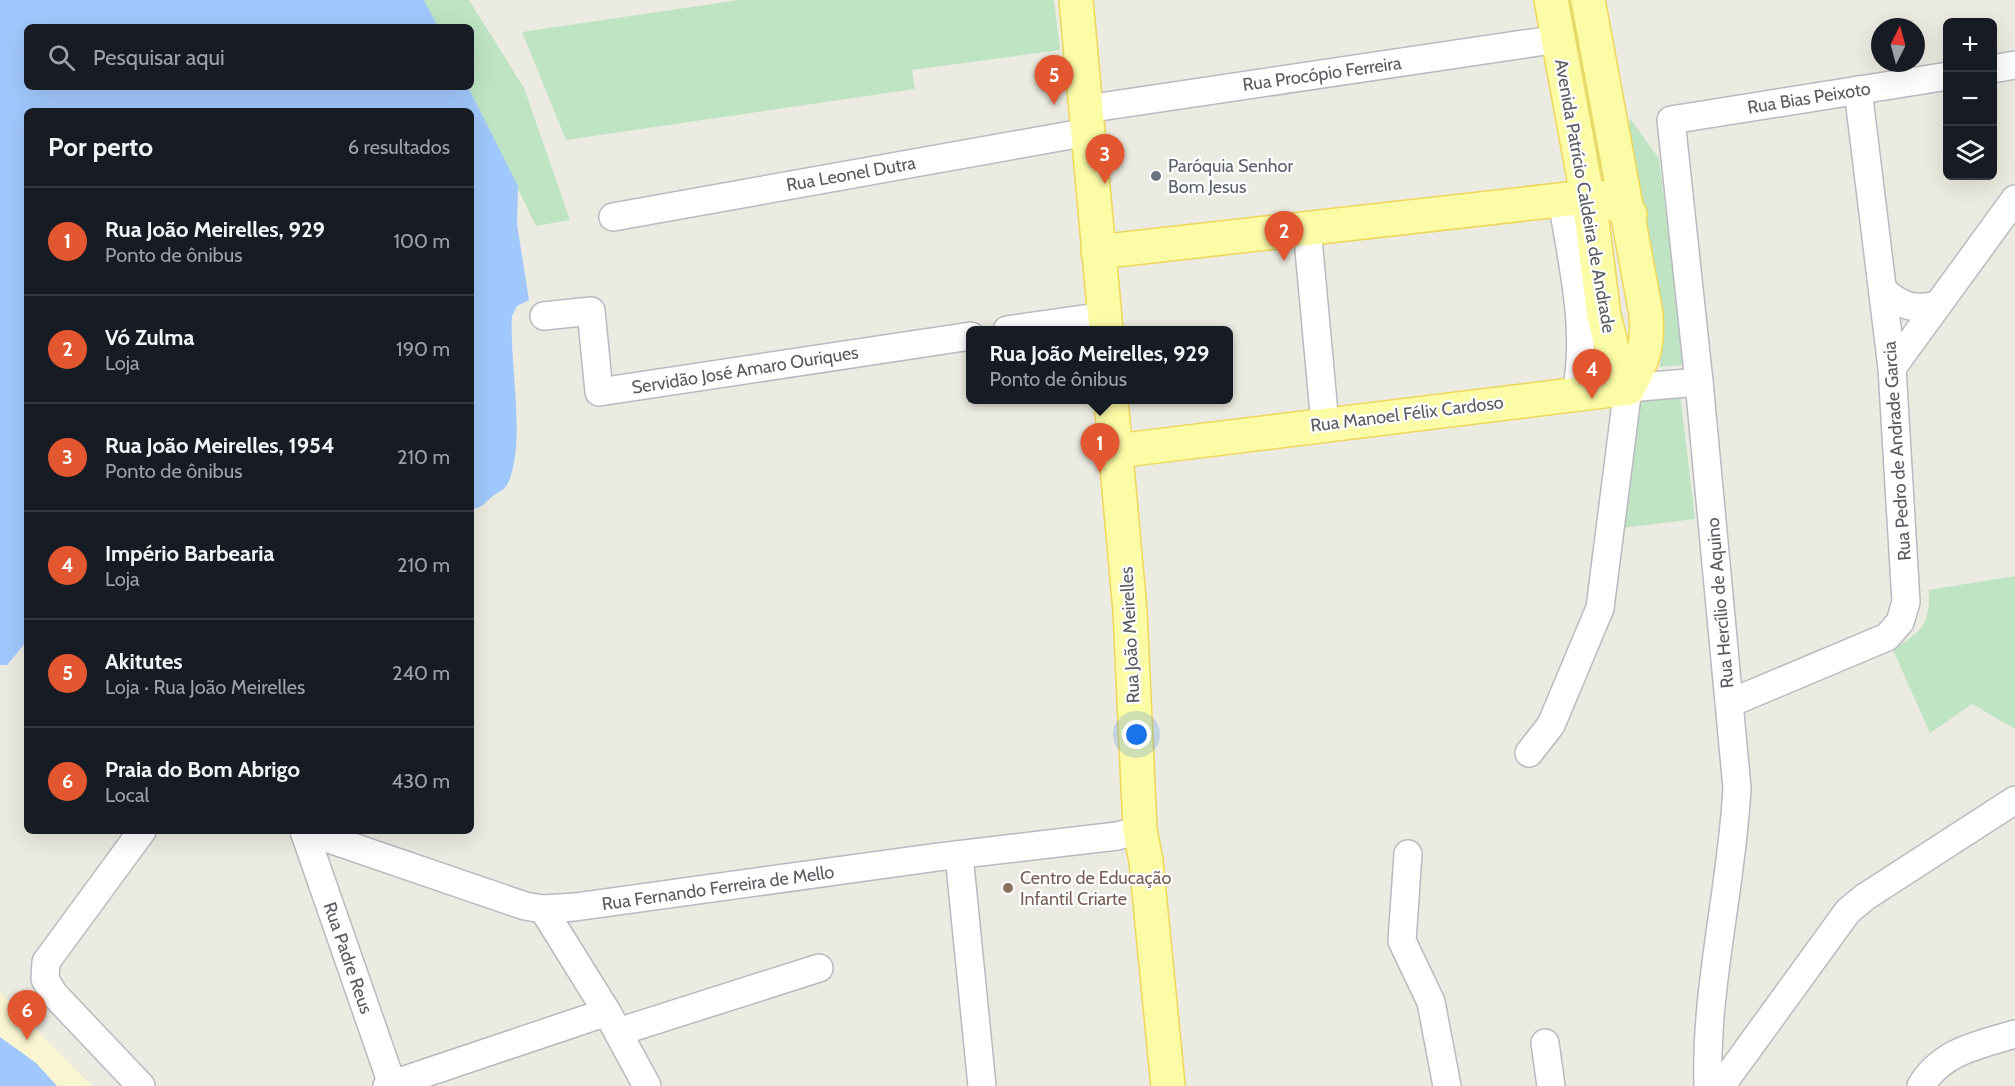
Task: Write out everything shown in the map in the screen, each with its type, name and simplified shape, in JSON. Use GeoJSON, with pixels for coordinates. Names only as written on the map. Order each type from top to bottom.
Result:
{"type":"FeatureCollection","features":[{"type":"Feature","properties":{"kind":"main road"},"geometry":{"type":"LineString","coordinates":[[1076,0],[1105,323]]}},
{"type":"Feature","properties":{"kind":"main road","name":"Avenida Patrício Caldeira de Andrade"},"geometry":{"type":"LineString","coordinates":[[1551,0],[1558,39],[1574,198],[1592,222],[1604,316],[1617,368],[1628,388]]}},
{"type":"Feature","properties":{"kind":"main road"},"geometry":{"type":"LineString","coordinates":[[1588,0],[1630,214],[1648,338],[1645,357],[1628,388]]}},
{"type":"Feature","properties":{"kind":"main road"},"geometry":{"type":"LineString","coordinates":[[1098,252],[1574,198],[1606,198],[1630,214]]}},
{"type":"Feature","properties":{"kind":"main road","name":"Rua Manoel Félix Cardoso"},"geometry":{"type":"LineString","coordinates":[[1116,451],[1628,388]]}},
{"type":"Feature","properties":{"kind":"main road","name":"Rua João Meirelles"},"geometry":{"type":"LineString","coordinates":[[1111,404],[1130,611],[1140,830],[1146,861],[1168,1086]]}},
{"type":"Feature","properties":{"kind":"street","name":"Rua Procópio Ferreira"},"geometry":{"type":"LineString","coordinates":[[1087,120],[1558,39]]}},
{"type":"Feature","properties":{"kind":"street"},"geometry":{"type":"LineString","coordinates":[[1997,68],[2015,65]]}},
{"type":"Feature","properties":{"kind":"street","name":"Rua Bias Peixoto"},"geometry":{"type":"LineString","coordinates":[[1671,120],[1943,77]]}},
{"type":"Feature","properties":{"kind":"street","name":"Rua Pedro de Andrade Garcia"},"geometry":{"type":"LineString","coordinates":[[1730,703],[1887,637],[1900,622],[1906,602],[1907,579],[1885,292],[1858,90]]}},
{"type":"Feature","properties":{"kind":"street","name":"Rua Leonel Dutra"},"geometry":{"type":"LineString","coordinates":[[613,217],[1087,120]]}},
{"type":"Feature","properties":{"kind":"street","name":"Rua Hercílio de Aquino"},"geometry":{"type":"LineString","coordinates":[[1671,120],[1699,382],[1737,788],[1735,831],[1723,907],[1708,1044],[1708,1086]]}},
{"type":"Feature","properties":{"kind":"street"},"geometry":{"type":"LineString","coordinates":[[1574,198],[1581,328],[1581,372],[1576,393]]}},
{"type":"Feature","properties":{"kind":"street"},"geometry":{"type":"LineString","coordinates":[[1892,368],[2015,199]]}},
{"type":"Feature","properties":{"kind":"street"},"geometry":{"type":"LineString","coordinates":[[1307,228],[1325,424]]}},
{"type":"Feature","properties":{"kind":"street"},"geometry":{"type":"LineString","coordinates":[[1885,292],[1905,306],[1924,308],[1938,305]]}},
{"type":"Feature","properties":{"kind":"street","name":"Servidão José Amaro Ouriques"},"geometry":{"type":"LineString","coordinates":[[544,316],[591,311],[599,392],[966,337]]}},
{"type":"Feature","properties":{"kind":"street"},"geometry":{"type":"LineString","coordinates":[[1063,326],[1105,323]]}},
{"type":"Feature","properties":{"kind":"street","name":"Rua Manoel Félix Cardoso"},"geometry":{"type":"LineString","coordinates":[[1628,388],[1699,382]]}},
{"type":"Feature","properties":{"kind":"street"},"geometry":{"type":"LineString","coordinates":[[1528,753],[1551,725],[1600,608],[1628,388]]}},
{"type":"Feature","properties":{"kind":"street"},"geometry":{"type":"LineString","coordinates":[[1721,1086],[1848,911],[1865,897],[2015,800]]}},
{"type":"Feature","properties":{"kind":"street","name":"Rua Fernando Ferreira de Mello"},"geometry":{"type":"LineString","coordinates":[[314,834],[525,906],[543,909],[582,906],[1117,836],[1140,830]]}},
{"type":"Feature","properties":{"kind":"street"},"geometry":{"type":"LineString","coordinates":[[140,834],[46,962],[45,979],[52,993],[141,1086]]}},
{"type":"Feature","properties":{"kind":"street","name":"Rua Padre Reus"},"geometry":{"type":"LineString","coordinates":[[306,834],[390,1085]]}},
{"type":"Feature","properties":{"kind":"street"},"geometry":{"type":"LineString","coordinates":[[1408,854],[1402,941],[1431,1002],[1448,1086]]}},
{"type":"Feature","properties":{"kind":"street"},"geometry":{"type":"LineString","coordinates":[[959,855],[982,1086]]}},
{"type":"Feature","properties":{"kind":"street"},"geometry":{"type":"LineString","coordinates":[[543,909],[613,1022],[647,1086]]}},
{"type":"Feature","properties":{"kind":"street"},"geometry":{"type":"LineString","coordinates":[[390,1085],[613,1022],[819,968]]}},
{"type":"Feature","properties":{"kind":"street"},"geometry":{"type":"LineString","coordinates":[[1921,1086],[1930,1072],[1952,1054],[2015,1034]]}},
{"type":"Feature","properties":{"kind":"street"},"geometry":{"type":"LineString","coordinates":[[1545,1042],[1551,1086]]}},
{"type":"Feature","properties":{"kind":"green space"},"geometry":{"type":"Polygon","coordinates":[[[420,0],[469,0],[524,88],[570,220],[536,226],[469,90],[474,90],[474,24],[436,24],[420,0]]]}},
{"type":"Feature","properties":{"kind":"green space"},"geometry":{"type":"Polygon","coordinates":[[[739,0],[1054,0],[1060,50],[912,70],[915,89],[566,140],[522,32],[739,0]]]}},
{"type":"Feature","properties":{"kind":"green space"},"geometry":{"type":"Polygon","coordinates":[[[1565,0],[1581,0],[1618,183],[1601,176],[1565,0]]]}},
{"type":"Feature","properties":{"kind":"green space"},"geometry":{"type":"Polygon","coordinates":[[[1630,118],[1659,159],[1685,365],[1660,367],[1663,332],[1626,145],[1630,118]]]}},
{"type":"Feature","properties":{"kind":"green space"},"geometry":{"type":"Polygon","coordinates":[[[1680,393],[1695,519],[1615,529],[1638,398],[1680,393]]]}},
{"type":"Feature","properties":{"kind":"green space"},"geometry":{"type":"Polygon","coordinates":[[[2015,576],[2015,729],[1972,704],[1930,733],[1893,650],[1922,627],[1928,612],[1929,590],[2015,576]]]}},
{"type":"Feature","properties":{"kind":"sand"},"geometry":{"type":"Polygon","coordinates":[[[0,992],[92,1086],[57,1086],[36,1063],[0,1037],[0,992]]]}},
{"type":"Feature","properties":{"kind":"water"},"geometry":{"type":"Polygon","coordinates":[[[0,0],[424,0],[436,24],[24,24],[24,90],[470,90],[518,186],[517,224],[529,300],[517,306],[512,316],[517,422],[514,464],[509,481],[504,488],[481,506],[474,508],[474,108],[24,108],[24,645],[7,665],[0,665],[0,0]]]}},
{"type":"Feature","properties":{"kind":"water"},"geometry":{"type":"Polygon","coordinates":[[[0,1037],[36,1063],[57,1086],[0,1086],[0,1037]]]}},
{"type":"Feature","properties":{"kind":"place","name":"Akitutes"},"geometry":{"type":"Point","coordinates":[1054,105]}},
{"type":"Feature","properties":{"kind":"place","name":"Paróquia Senhor Bom Jesus"},"geometry":{"type":"Point","coordinates":[1156,176]}},
{"type":"Feature","properties":{"kind":"place","name":"Rua João Meirelles, 1954"},"geometry":{"type":"Point","coordinates":[1105,184]}},
{"type":"Feature","properties":{"kind":"place","name":"Vó Zulma"},"geometry":{"type":"Point","coordinates":[1284,261]}},
{"type":"Feature","properties":{"kind":"place","name":"Império Barbearia"},"geometry":{"type":"Point","coordinates":[1592,399]}},
{"type":"Feature","properties":{"kind":"place","name":"Rua João Meirelles, 929"},"geometry":{"type":"Point","coordinates":[1100,473]}},
{"type":"Feature","properties":{"kind":"place","name":"Centro de Educação Infantil Criarte"},"geometry":{"type":"Point","coordinates":[1008,888]}},
{"type":"Feature","properties":{"kind":"place","name":"Praia do Bom Abrigo"},"geometry":{"type":"Point","coordinates":[27,1040]}}]}
